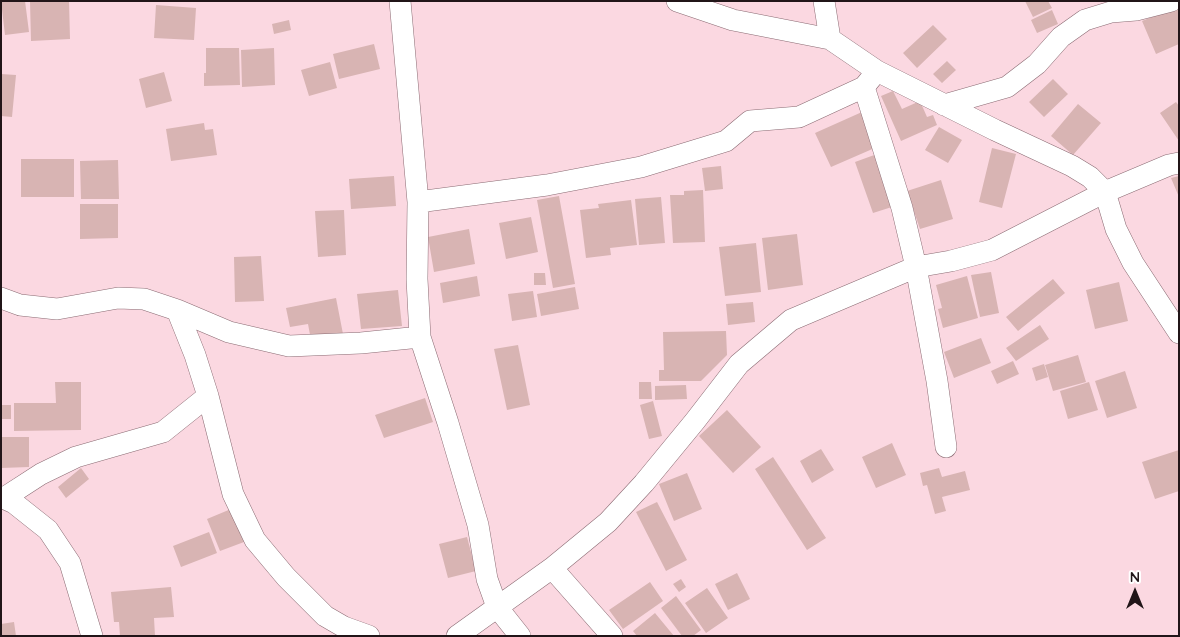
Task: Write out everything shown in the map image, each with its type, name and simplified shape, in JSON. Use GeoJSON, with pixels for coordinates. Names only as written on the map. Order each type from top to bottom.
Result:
{"type":"FeatureCollection","features":[{"type":"Feature","properties":{"kind":"street"},"geometry":{"type":"LineString","coordinates":[[400,1],[418,202],[417,279],[420,337],[478,525],[486,579],[497,607],[520,636]]}},
{"type":"Feature","properties":{"kind":"street"},"geometry":{"type":"LineString","coordinates":[[677,1],[733,20],[830,39],[871,79],[944,105],[1072,166],[1090,177],[1105,192],[1116,229],[1133,263],[1179,333]]}},
{"type":"Feature","properties":{"kind":"street"},"geometry":{"type":"LineString","coordinates":[[824,1],[830,39]]}},
{"type":"Feature","properties":{"kind":"street"},"geometry":{"type":"LineString","coordinates":[[944,105],[1007,87],[1037,64],[1061,37],[1085,20],[1111,12],[1136,10],[1171,1]]}},
{"type":"Feature","properties":{"kind":"street"},"geometry":{"type":"LineString","coordinates":[[418,202],[546,185],[641,167],[726,141],[750,121],[799,117],[871,79]]}},
{"type":"Feature","properties":{"kind":"street"},"geometry":{"type":"LineString","coordinates":[[871,79],[916,267],[937,381],[946,447]]}},
{"type":"Feature","properties":{"kind":"street"},"geometry":{"type":"LineString","coordinates":[[458,636],[552,568],[608,522],[684,435],[739,364],[791,320],[916,267],[951,261],[992,250],[1105,192],[1169,165],[1179,163]]}},
{"type":"Feature","properties":{"kind":"street"},"geometry":{"type":"LineString","coordinates":[[1,298],[20,305],[58,309],[118,298],[144,299],[178,310],[229,332],[289,346],[361,343],[420,337]]}},
{"type":"Feature","properties":{"kind":"street"},"geometry":{"type":"LineString","coordinates":[[178,310],[208,396],[233,494],[255,540],[286,577],[325,616],[344,627],[369,636]]}},
{"type":"Feature","properties":{"kind":"street"},"geometry":{"type":"LineString","coordinates":[[2,498],[41,474],[76,457],[163,432],[208,396]]}},
{"type":"Feature","properties":{"kind":"street"},"geometry":{"type":"LineString","coordinates":[[2,498],[14,503],[48,530],[70,563],[92,636]]}},
{"type":"Feature","properties":{"kind":"street"},"geometry":{"type":"LineString","coordinates":[[552,568],[612,636]]}},
{"type":"Feature","properties":{"kind":"building"},"geometry":{"type":"Polygon","coordinates":[[[1,1],[25,1],[29,32],[5,35],[1,1]]]}},
{"type":"Feature","properties":{"kind":"building"},"geometry":{"type":"Polygon","coordinates":[[[30,1],[69,1],[70,39],[31,41],[30,1]]]}},
{"type":"Feature","properties":{"kind":"building"},"geometry":{"type":"Polygon","coordinates":[[[1025,1],[1048,1],[1052,8],[1033,17],[1025,1]]]}},
{"type":"Feature","properties":{"kind":"building"},"geometry":{"type":"Polygon","coordinates":[[[156,5],[196,8],[194,40],[154,38],[156,5]]]}},
{"type":"Feature","properties":{"kind":"building"},"geometry":{"type":"Polygon","coordinates":[[[1179,6],[1179,44],[1156,54],[1142,21],[1179,6]]]}},
{"type":"Feature","properties":{"kind":"building"},"geometry":{"type":"Polygon","coordinates":[[[1052,10],[1058,24],[1037,33],[1031,20],[1052,10]]]}},
{"type":"Feature","properties":{"kind":"building"},"geometry":{"type":"Polygon","coordinates":[[[289,20],[291,30],[274,34],[272,24],[289,20]]]}},
{"type":"Feature","properties":{"kind":"building"},"geometry":{"type":"Polygon","coordinates":[[[933,25],[947,39],[917,68],[903,53],[933,25]]]}},
{"type":"Feature","properties":{"kind":"building"},"geometry":{"type":"Polygon","coordinates":[[[374,44],[380,69],[339,79],[333,54],[374,44]]]}},
{"type":"Feature","properties":{"kind":"building"},"geometry":{"type":"Polygon","coordinates":[[[206,48],[239,48],[240,85],[204,86],[206,48]]]}},
{"type":"Feature","properties":{"kind":"building"},"geometry":{"type":"Polygon","coordinates":[[[274,48],[275,85],[242,87],[241,50],[274,48]]]}},
{"type":"Feature","properties":{"kind":"building"},"geometry":{"type":"Polygon","coordinates":[[[947,61],[956,70],[942,83],[933,74],[947,61]]]}},
{"type":"Feature","properties":{"kind":"building"},"geometry":{"type":"Polygon","coordinates":[[[330,62],[337,88],[309,96],[301,70],[330,62]]]}},
{"type":"Feature","properties":{"kind":"building"},"geometry":{"type":"Polygon","coordinates":[[[164,72],[172,101],[146,108],[139,79],[164,72]]]}},
{"type":"Feature","properties":{"kind":"building"},"geometry":{"type":"Polygon","coordinates":[[[1,74],[16,75],[12,117],[1,116],[1,74]]]}},
{"type":"Feature","properties":{"kind":"building"},"geometry":{"type":"Polygon","coordinates":[[[1053,79],[1068,94],[1044,117],[1029,102],[1053,79]]]}},
{"type":"Feature","properties":{"kind":"building"},"geometry":{"type":"Polygon","coordinates":[[[893,91],[902,109],[920,101],[927,117],[933,115],[937,125],[901,141],[881,96],[893,91]]]}},
{"type":"Feature","properties":{"kind":"building"},"geometry":{"type":"Polygon","coordinates":[[[1176,102],[1179,106],[1179,141],[1160,113],[1176,102]]]}},
{"type":"Feature","properties":{"kind":"building"},"geometry":{"type":"Polygon","coordinates":[[[1078,104],[1101,123],[1073,155],[1051,136],[1078,104]]]}},
{"type":"Feature","properties":{"kind":"building"},"geometry":{"type":"Polygon","coordinates":[[[862,112],[877,147],[831,167],[815,133],[862,112]]]}},
{"type":"Feature","properties":{"kind":"building"},"geometry":{"type":"Polygon","coordinates":[[[204,123],[205,130],[213,129],[217,155],[171,161],[166,129],[204,123]]]}},
{"type":"Feature","properties":{"kind":"building"},"geometry":{"type":"Polygon","coordinates":[[[939,127],[962,140],[948,163],[925,150],[939,127]]]}},
{"type":"Feature","properties":{"kind":"building"},"geometry":{"type":"Polygon","coordinates":[[[992,148],[1016,154],[1002,208],[979,202],[992,148]]]}},
{"type":"Feature","properties":{"kind":"building"},"geometry":{"type":"Polygon","coordinates":[[[877,154],[895,206],[873,213],[855,162],[877,154]]]}},
{"type":"Feature","properties":{"kind":"building"},"geometry":{"type":"Polygon","coordinates":[[[21,159],[74,159],[74,197],[21,197],[21,159]]]}},
{"type":"Feature","properties":{"kind":"building"},"geometry":{"type":"Polygon","coordinates":[[[118,160],[119,199],[81,199],[80,161],[118,160]]]}},
{"type":"Feature","properties":{"kind":"building"},"geometry":{"type":"Polygon","coordinates":[[[721,166],[723,189],[705,191],[702,168],[721,166]]]}},
{"type":"Feature","properties":{"kind":"building"},"geometry":{"type":"Polygon","coordinates":[[[394,176],[396,206],[351,209],[349,179],[394,176]]]}},
{"type":"Feature","properties":{"kind":"building"},"geometry":{"type":"Polygon","coordinates":[[[1179,176],[1179,197],[1171,178],[1179,176]]]}},
{"type":"Feature","properties":{"kind":"building"},"geometry":{"type":"Polygon","coordinates":[[[941,180],[953,219],[920,229],[907,191],[941,180]]]}},
{"type":"Feature","properties":{"kind":"building"},"geometry":{"type":"Polygon","coordinates":[[[703,190],[705,242],[673,243],[670,195],[684,195],[684,191],[703,190]]]}},
{"type":"Feature","properties":{"kind":"building"},"geometry":{"type":"Polygon","coordinates":[[[559,196],[575,284],[553,288],[537,200],[559,196]]]}},
{"type":"Feature","properties":{"kind":"building"},"geometry":{"type":"Polygon","coordinates":[[[661,197],[665,243],[639,245],[635,199],[661,197]]]}},
{"type":"Feature","properties":{"kind":"building"},"geometry":{"type":"Polygon","coordinates":[[[631,200],[637,245],[610,248],[611,255],[586,258],[580,210],[599,208],[598,204],[631,200]]]}},
{"type":"Feature","properties":{"kind":"building"},"geometry":{"type":"Polygon","coordinates":[[[80,204],[118,204],[118,238],[80,239],[80,204]]]}},
{"type":"Feature","properties":{"kind":"building"},"geometry":{"type":"Polygon","coordinates":[[[344,210],[346,255],[318,257],[315,211],[344,210]]]}},
{"type":"Feature","properties":{"kind":"building"},"geometry":{"type":"Polygon","coordinates":[[[531,217],[538,252],[506,259],[499,223],[531,217]]]}},
{"type":"Feature","properties":{"kind":"building"},"geometry":{"type":"Polygon","coordinates":[[[469,229],[475,264],[434,272],[428,237],[469,229]]]}},
{"type":"Feature","properties":{"kind":"building"},"geometry":{"type":"Polygon","coordinates":[[[797,234],[803,285],[768,290],[762,238],[797,234]]]}},
{"type":"Feature","properties":{"kind":"building"},"geometry":{"type":"Polygon","coordinates":[[[756,243],[761,292],[725,296],[719,247],[756,243]]]}},
{"type":"Feature","properties":{"kind":"building"},"geometry":{"type":"Polygon","coordinates":[[[261,256],[264,301],[235,302],[234,257],[261,256]]]}},
{"type":"Feature","properties":{"kind":"building"},"geometry":{"type":"Polygon","coordinates":[[[991,272],[999,313],[980,317],[971,275],[991,272]]]}},
{"type":"Feature","properties":{"kind":"building"},"geometry":{"type":"Polygon","coordinates":[[[534,273],[545,273],[546,285],[534,285],[534,273]]]}},
{"type":"Feature","properties":{"kind":"building"},"geometry":{"type":"Polygon","coordinates":[[[477,276],[480,296],[443,303],[440,283],[477,276]]]}},
{"type":"Feature","properties":{"kind":"building"},"geometry":{"type":"Polygon","coordinates":[[[967,276],[978,318],[943,328],[938,309],[942,308],[936,285],[967,276]]]}},
{"type":"Feature","properties":{"kind":"building"},"geometry":{"type":"Polygon","coordinates":[[[1053,279],[1065,293],[1018,331],[1006,317],[1053,279]]]}},
{"type":"Feature","properties":{"kind":"building"},"geometry":{"type":"Polygon","coordinates":[[[1119,282],[1128,321],[1095,329],[1086,290],[1119,282]]]}},
{"type":"Feature","properties":{"kind":"building"},"geometry":{"type":"Polygon","coordinates":[[[575,287],[579,309],[541,316],[537,294],[575,287]]]}},
{"type":"Feature","properties":{"kind":"building"},"geometry":{"type":"Polygon","coordinates":[[[398,290],[402,326],[361,329],[357,294],[398,290]]]}},
{"type":"Feature","properties":{"kind":"building"},"geometry":{"type":"Polygon","coordinates":[[[533,291],[537,317],[512,321],[508,294],[533,291]]]}},
{"type":"Feature","properties":{"kind":"building"},"geometry":{"type":"Polygon","coordinates":[[[336,298],[343,334],[311,340],[308,324],[290,327],[286,308],[336,298]]]}},
{"type":"Feature","properties":{"kind":"building"},"geometry":{"type":"Polygon","coordinates":[[[753,302],[755,322],[728,325],[726,304],[753,302]]]}},
{"type":"Feature","properties":{"kind":"building"},"geometry":{"type":"Polygon","coordinates":[[[1040,325],[1049,339],[1016,361],[1006,348],[1040,325]]]}},
{"type":"Feature","properties":{"kind":"building"},"geometry":{"type":"Polygon","coordinates":[[[726,331],[727,355],[701,381],[659,381],[659,370],[664,370],[663,332],[726,331]]]}},
{"type":"Feature","properties":{"kind":"building"},"geometry":{"type":"Polygon","coordinates":[[[981,338],[991,363],[954,378],[944,352],[981,338]]]}},
{"type":"Feature","properties":{"kind":"building"},"geometry":{"type":"Polygon","coordinates":[[[518,345],[530,405],[507,410],[494,349],[518,345]]]}},
{"type":"Feature","properties":{"kind":"building"},"geometry":{"type":"Polygon","coordinates":[[[1078,355],[1086,382],[1053,391],[1045,365],[1078,355]]]}},
{"type":"Feature","properties":{"kind":"building"},"geometry":{"type":"Polygon","coordinates":[[[1013,361],[1019,374],[997,384],[991,371],[1013,361]]]}},
{"type":"Feature","properties":{"kind":"building"},"geometry":{"type":"Polygon","coordinates":[[[1044,364],[1048,377],[1036,381],[1032,368],[1044,364]]]}},
{"type":"Feature","properties":{"kind":"building"},"geometry":{"type":"Polygon","coordinates":[[[1125,371],[1137,408],[1107,418],[1095,381],[1125,371]]]}},
{"type":"Feature","properties":{"kind":"building"},"geometry":{"type":"Polygon","coordinates":[[[55,382],[81,382],[81,430],[14,431],[14,403],[56,403],[55,382]]]}},
{"type":"Feature","properties":{"kind":"building"},"geometry":{"type":"Polygon","coordinates":[[[639,382],[651,382],[652,399],[639,399],[639,382]]]}},
{"type":"Feature","properties":{"kind":"building"},"geometry":{"type":"Polygon","coordinates":[[[1089,382],[1098,410],[1068,419],[1060,391],[1089,382]]]}},
{"type":"Feature","properties":{"kind":"building"},"geometry":{"type":"Polygon","coordinates":[[[686,385],[687,399],[655,400],[655,386],[686,385]]]}},
{"type":"Feature","properties":{"kind":"building"},"geometry":{"type":"Polygon","coordinates":[[[425,398],[433,422],[384,438],[375,415],[425,398]]]}},
{"type":"Feature","properties":{"kind":"building"},"geometry":{"type":"Polygon","coordinates":[[[653,401],[662,436],[649,439],[640,405],[653,401]]]}},
{"type":"Feature","properties":{"kind":"building"},"geometry":{"type":"Polygon","coordinates":[[[1,405],[11,405],[11,419],[1,419],[1,405]]]}},
{"type":"Feature","properties":{"kind":"building"},"geometry":{"type":"Polygon","coordinates":[[[727,410],[761,447],[733,473],[699,436],[727,410]]]}},
{"type":"Feature","properties":{"kind":"building"},"geometry":{"type":"Polygon","coordinates":[[[1,437],[29,437],[29,467],[1,468],[1,437]]]}},
{"type":"Feature","properties":{"kind":"building"},"geometry":{"type":"Polygon","coordinates":[[[892,443],[906,475],[876,488],[862,457],[892,443]]]}},
{"type":"Feature","properties":{"kind":"building"},"geometry":{"type":"Polygon","coordinates":[[[821,449],[834,470],[812,483],[800,461],[821,449]]]}},
{"type":"Feature","properties":{"kind":"building"},"geometry":{"type":"Polygon","coordinates":[[[1179,450],[1179,491],[1155,499],[1142,462],[1179,450]]]}},
{"type":"Feature","properties":{"kind":"building"},"geometry":{"type":"Polygon","coordinates":[[[773,457],[826,538],[807,550],[755,469],[773,457]]]}},
{"type":"Feature","properties":{"kind":"building"},"geometry":{"type":"Polygon","coordinates":[[[81,468],[89,479],[66,498],[58,487],[81,468]]]}},
{"type":"Feature","properties":{"kind":"building"},"geometry":{"type":"Polygon","coordinates":[[[939,468],[942,477],[965,471],[970,490],[942,497],[946,511],[935,514],[927,485],[923,486],[920,473],[939,468]]]}},
{"type":"Feature","properties":{"kind":"building"},"geometry":{"type":"Polygon","coordinates":[[[687,473],[702,509],[674,521],[659,484],[687,473]]]}},
{"type":"Feature","properties":{"kind":"building"},"geometry":{"type":"Polygon","coordinates":[[[657,502],[687,560],[666,571],[636,512],[657,502]]]}},
{"type":"Feature","properties":{"kind":"building"},"geometry":{"type":"Polygon","coordinates":[[[231,509],[244,542],[220,551],[207,519],[231,509]]]}},
{"type":"Feature","properties":{"kind":"building"},"geometry":{"type":"Polygon","coordinates":[[[209,532],[217,553],[181,567],[173,546],[209,532]]]}},
{"type":"Feature","properties":{"kind":"building"},"geometry":{"type":"Polygon","coordinates":[[[467,537],[476,571],[448,578],[439,544],[467,537]]]}},
{"type":"Feature","properties":{"kind":"building"},"geometry":{"type":"Polygon","coordinates":[[[737,573],[750,599],[728,610],[715,584],[737,573]]]}},
{"type":"Feature","properties":{"kind":"building"},"geometry":{"type":"Polygon","coordinates":[[[681,579],[686,587],[679,592],[673,584],[681,579]]]}},
{"type":"Feature","properties":{"kind":"building"},"geometry":{"type":"Polygon","coordinates":[[[650,582],[663,601],[623,629],[609,610],[650,582]]]}},
{"type":"Feature","properties":{"kind":"building"},"geometry":{"type":"Polygon","coordinates":[[[171,587],[174,617],[154,618],[155,636],[120,636],[119,622],[114,622],[111,592],[171,587]]]}},
{"type":"Feature","properties":{"kind":"building"},"geometry":{"type":"Polygon","coordinates":[[[707,588],[728,618],[706,633],[685,603],[707,588]]]}},
{"type":"Feature","properties":{"kind":"building"},"geometry":{"type":"Polygon","coordinates":[[[676,596],[701,630],[693,636],[682,636],[661,608],[676,596]]]}},
{"type":"Feature","properties":{"kind":"building"},"geometry":{"type":"Polygon","coordinates":[[[655,613],[674,636],[637,636],[633,631],[655,613]]]}},
{"type":"Feature","properties":{"kind":"building"},"geometry":{"type":"Polygon","coordinates":[[[14,622],[16,636],[1,636],[1,624],[14,622]]]}}]}
